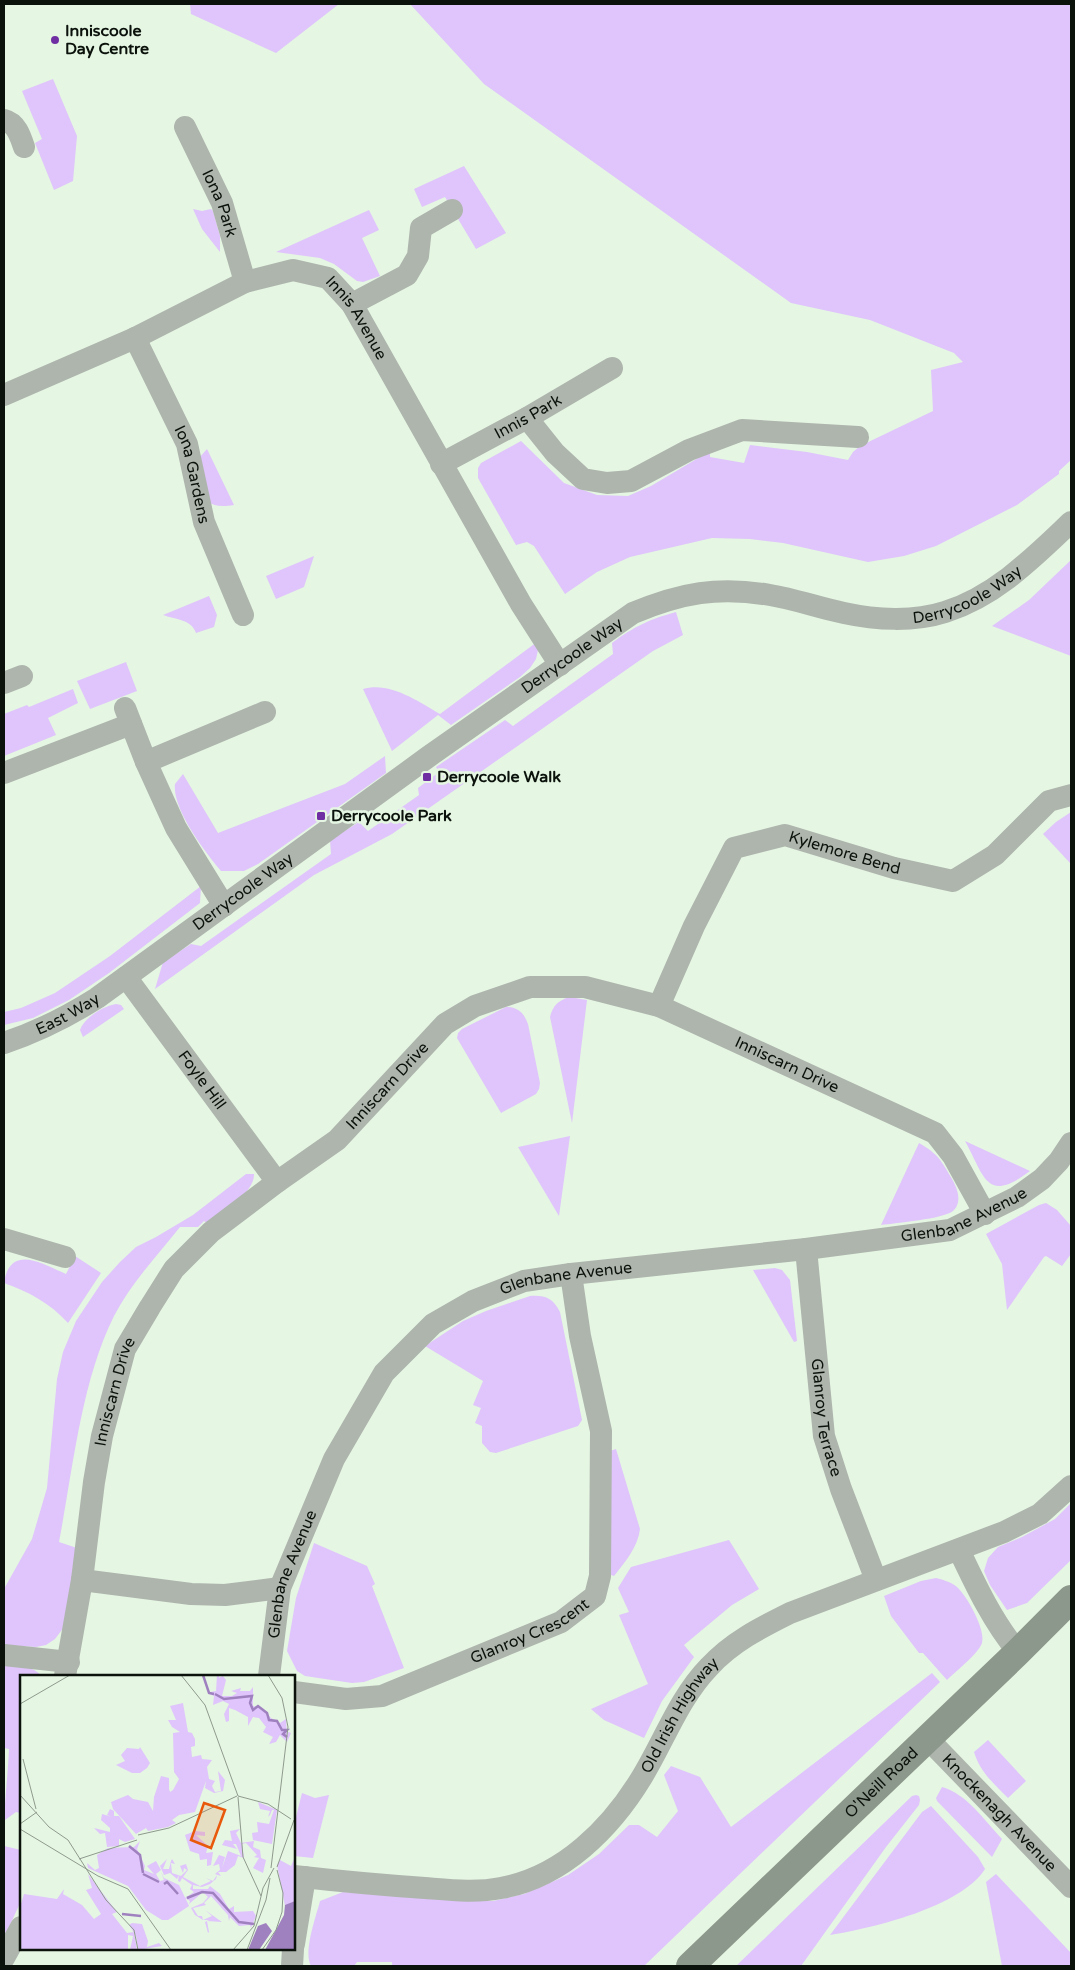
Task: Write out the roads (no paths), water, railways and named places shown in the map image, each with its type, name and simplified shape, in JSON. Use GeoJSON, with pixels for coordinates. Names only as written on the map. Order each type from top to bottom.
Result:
{"type":"FeatureCollection","features":[{"type":"Feature","properties":{"kind":"main road","name":"O'Neill Road"},"geometry":{"type":"LineString","coordinates":[[690,1966],[1071,1599]]}},
{"type":"Feature","properties":{"kind":"street"},"geometry":{"type":"LineString","coordinates":[[4,120],[12,122],[20,134],[24,147]]}},
{"type":"Feature","properties":{"kind":"street","name":"Iona Park"},"geometry":{"type":"LineString","coordinates":[[185,127],[222,203],[245,282]]}},
{"type":"Feature","properties":{"kind":"street"},"geometry":{"type":"LineString","coordinates":[[352,304],[407,275],[418,256],[420,228],[452,210]]}},
{"type":"Feature","properties":{"kind":"street","name":"Innis Avenue"},"geometry":{"type":"LineString","coordinates":[[4,395],[135,338],[245,282],[293,270],[328,278],[352,304],[441,464],[522,604],[560,665]]}},
{"type":"Feature","properties":{"kind":"street","name":"Iona Gardens"},"geometry":{"type":"LineString","coordinates":[[135,338],[187,444],[204,522],[243,615]]}},
{"type":"Feature","properties":{"kind":"street","name":"Innis Park"},"geometry":{"type":"LineString","coordinates":[[441,464],[528,418],[612,368]]}},
{"type":"Feature","properties":{"kind":"street"},"geometry":{"type":"LineString","coordinates":[[528,418],[556,453],[584,479],[607,483],[631,481],[689,450],[742,430],[858,437]]}},
{"type":"Feature","properties":{"kind":"street","name":"Derrycoole Way"},"geometry":{"type":"LineString","coordinates":[[126,977],[428,757],[633,613],[663,601],[690,594],[718,591],[771,595],[844,614],[882,618],[914,618],[945,612],[970,601],[998,585],[1028,563],[1071,522]]}},
{"type":"Feature","properties":{"kind":"street"},"geometry":{"type":"LineString","coordinates":[[146,762],[265,712]]}},
{"type":"Feature","properties":{"kind":"street"},"geometry":{"type":"LineString","coordinates":[[4,773],[128,716],[146,762],[176,828],[224,906]]}},
{"type":"Feature","properties":{"kind":"street","name":"Kylemore Bend"},"geometry":{"type":"LineString","coordinates":[[659,1006],[694,926],[734,848],[785,835],[894,868],[953,881],[995,855],[1049,801],[1071,795]]}},
{"type":"Feature","properties":{"kind":"street","name":"East Way"},"geometry":{"type":"LineString","coordinates":[[4,1043],[66,1018],[126,977]]}},
{"type":"Feature","properties":{"kind":"street","name":"Foyle Hill"},"geometry":{"type":"LineString","coordinates":[[126,977],[276,1182]]}},
{"type":"Feature","properties":{"kind":"street","name":"Inniscarn Drive"},"geometry":{"type":"LineString","coordinates":[[67,1669],[82,1580],[94,1482],[102,1436],[126,1349],[174,1269],[211,1232],[276,1182],[337,1140],[446,1024],[475,1006],[530,987],[585,988],[659,1006],[935,1133],[953,1156],[985,1214]]}},
{"type":"Feature","properties":{"kind":"street","name":"Glenbane Avenue"},"geometry":{"type":"LineString","coordinates":[[269,1675],[280,1588],[334,1459],[384,1373],[433,1324],[473,1301],[524,1281],[571,1274],[806,1249],[950,1230],[1017,1197],[1042,1179],[1059,1161],[1071,1142]]}},
{"type":"Feature","properties":{"kind":"street"},"geometry":{"type":"LineString","coordinates":[[4,1240],[65,1257]]}},
{"type":"Feature","properties":{"kind":"street","name":"Glanroy Terrace"},"geometry":{"type":"LineString","coordinates":[[806,1249],[824,1436],[841,1489],[876,1580]]}},
{"type":"Feature","properties":{"kind":"street","name":"Glanroy Crescent"},"geometry":{"type":"LineString","coordinates":[[295,1692],[346,1699],[382,1696],[561,1622],[595,1596],[600,1576],[601,1431],[580,1336],[571,1274]]}},
{"type":"Feature","properties":{"kind":"street","name":"Old Irish Highway"},"geometry":{"type":"LineString","coordinates":[[300,1877],[470,1891],[502,1888],[533,1878],[560,1864],[585,1847],[605,1827],[625,1802],[642,1776],[679,1709],[696,1683],[708,1667],[734,1644],[790,1612],[1004,1532],[1040,1514],[1071,1486]]}},
{"type":"Feature","properties":{"kind":"street"},"geometry":{"type":"LineString","coordinates":[[959,1550],[983,1599],[1003,1633],[1018,1652]]}},
{"type":"Feature","properties":{"kind":"street"},"geometry":{"type":"LineString","coordinates":[[82,1580],[191,1594],[225,1595],[280,1588]]}},
{"type":"Feature","properties":{"kind":"street"},"geometry":{"type":"LineString","coordinates":[[4,1655],[67,1669]]}},
{"type":"Feature","properties":{"kind":"street","name":"Knockenagh Avenue"},"geometry":{"type":"LineString","coordinates":[[927,1738],[1071,1887]]}},
{"type":"Feature","properties":{"kind":"street"},"geometry":{"type":"LineString","coordinates":[[295,1933],[300,1877]]}},
{"type":"Feature","properties":{"kind":"street"},"geometry":{"type":"LineString","coordinates":[[4,1958],[20,1929]]}},
{"type":"Feature","properties":{"kind":"street"},"geometry":{"type":"LineString","coordinates":[[292,1966],[293,1950]]}},
{"type":"Feature","properties":{"kind":"place","name":"Inniscoole Day Centre"},"geometry":{"type":"Point","coordinates":[55,40]}},
{"type":"Feature","properties":{"kind":"place","name":"Derrycoole Walk"},"geometry":{"type":"Point","coordinates":[427,777]}},
{"type":"Feature","properties":{"kind":"place","name":"Derrycoole Park"},"geometry":{"type":"Point","coordinates":[321,816]}}]}
